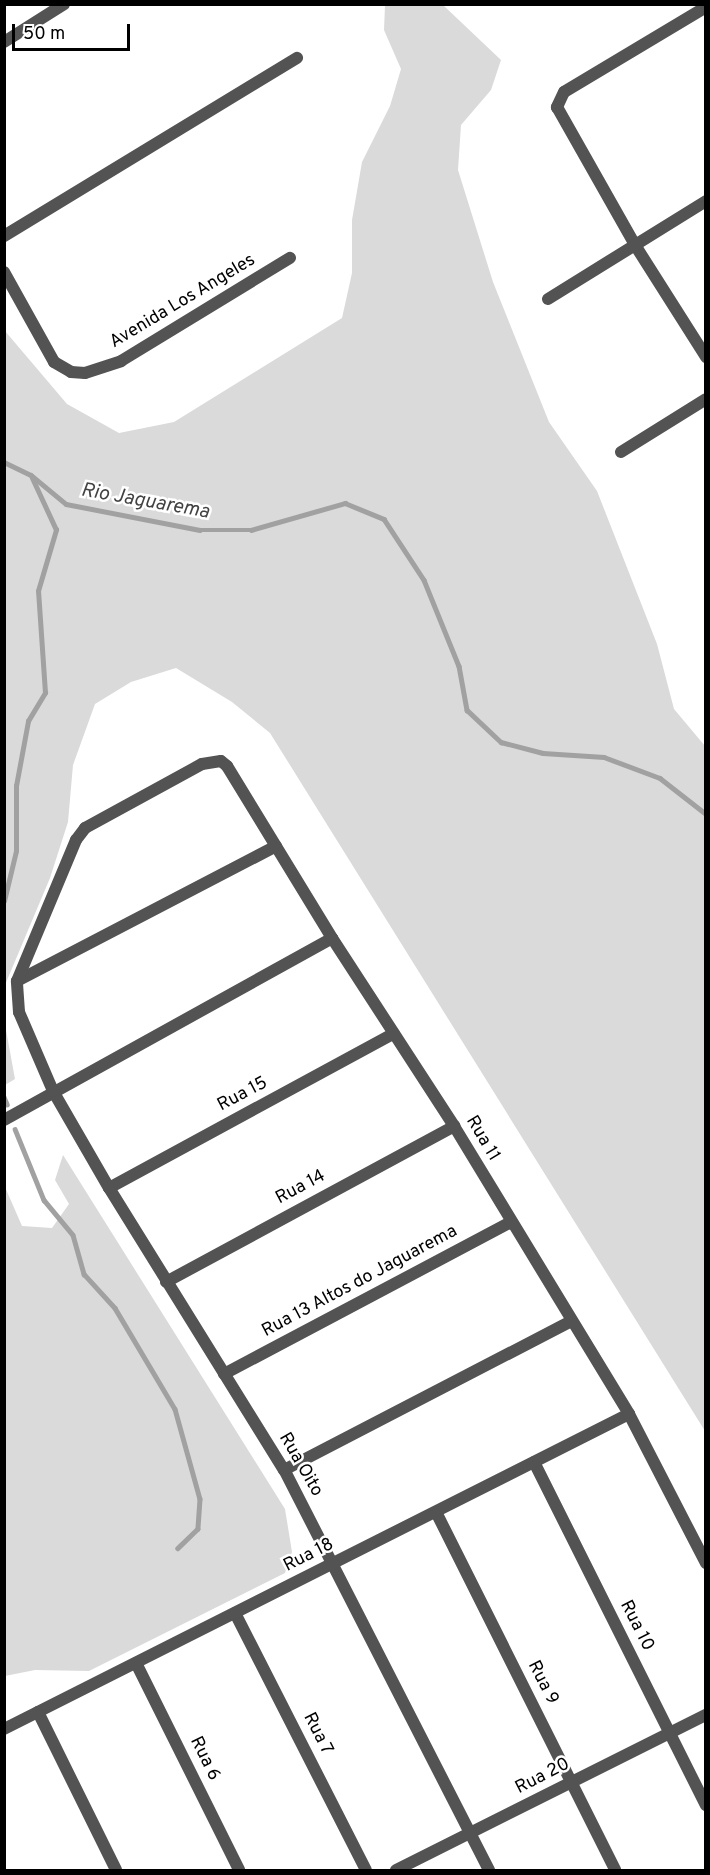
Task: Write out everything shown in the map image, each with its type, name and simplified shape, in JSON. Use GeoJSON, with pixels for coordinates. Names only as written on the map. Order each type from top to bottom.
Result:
{"type":"FeatureCollection","features":[{"type":"Feature","properties":{"kind":"street"},"geometry":{"type":"LineString","coordinates":[[4,42],[64,4]]}},
{"type":"Feature","properties":{"kind":"street"},"geometry":{"type":"LineString","coordinates":[[705,8],[559,99],[561,117],[635,245],[705,357]]}},
{"type":"Feature","properties":{"kind":"street"},"geometry":{"type":"LineString","coordinates":[[4,236],[297,58]]}},
{"type":"Feature","properties":{"kind":"street"},"geometry":{"type":"LineString","coordinates":[[548,299],[705,201]]}},
{"type":"Feature","properties":{"kind":"street","name":"Avenida Los Angeles"},"geometry":{"type":"LineString","coordinates":[[4,272],[54,362],[71,372],[85,373],[121,361],[290,258]]}},
{"type":"Feature","properties":{"kind":"street"},"geometry":{"type":"LineString","coordinates":[[621,452],[705,399]]}},
{"type":"Feature","properties":{"kind":"street","name":"Rua 11"},"geometry":{"type":"LineString","coordinates":[[18,981],[76,840],[85,828],[202,764],[221,761],[227,766],[332,938],[454,1126],[629,1414],[705,1563]]}},
{"type":"Feature","properties":{"kind":"street"},"geometry":{"type":"LineString","coordinates":[[18,981],[276,846]]}},
{"type":"Feature","properties":{"kind":"street"},"geometry":{"type":"LineString","coordinates":[[4,1120],[332,938]]}},
{"type":"Feature","properties":{"kind":"street","name":"Rua Oito"},"geometry":{"type":"LineString","coordinates":[[18,981],[19,1012],[53,1091],[166,1282],[284,1470],[489,1870]]}},
{"type":"Feature","properties":{"kind":"street","name":"Rua 15"},"geometry":{"type":"LineString","coordinates":[[109,1188],[394,1033]]}},
{"type":"Feature","properties":{"kind":"street","name":"Rua 14"},"geometry":{"type":"LineString","coordinates":[[166,1282],[454,1126]]}},
{"type":"Feature","properties":{"kind":"street","name":"Rua 13 Altos do Jaguarema"},"geometry":{"type":"LineString","coordinates":[[224,1374],[512,1222]]}},
{"type":"Feature","properties":{"kind":"street"},"geometry":{"type":"LineString","coordinates":[[284,1470],[572,1322]]}},
{"type":"Feature","properties":{"kind":"street","name":"Rua 18"},"geometry":{"type":"LineString","coordinates":[[4,1729],[629,1414]]}},
{"type":"Feature","properties":{"kind":"street","name":"Rua 10"},"geometry":{"type":"LineString","coordinates":[[534,1462],[705,1806]]}},
{"type":"Feature","properties":{"kind":"street","name":"Rua 9"},"geometry":{"type":"LineString","coordinates":[[436,1512],[615,1870]]}},
{"type":"Feature","properties":{"kind":"street","name":"Rua 7"},"geometry":{"type":"LineString","coordinates":[[235,1613],[366,1870]]}},
{"type":"Feature","properties":{"kind":"street","name":"Rua 6"},"geometry":{"type":"LineString","coordinates":[[136,1663],[239,1870]]}},
{"type":"Feature","properties":{"kind":"street"},"geometry":{"type":"LineString","coordinates":[[39,1712],[116,1870]]}},
{"type":"Feature","properties":{"kind":"street","name":"Rua 20"},"geometry":{"type":"LineString","coordinates":[[396,1870],[705,1715]]}},
{"type":"Feature","properties":{"kind":"shaded area"},"geometry":{"type":"Polygon","coordinates":[[[385,5],[443,5],[501,60],[491,90],[461,125],[458,170],[493,282],[549,422],[597,491],[657,644],[674,709],[705,746],[705,1431],[270,733],[232,702],[176,668],[131,682],[95,704],[73,765],[68,822],[50,878],[5,985],[5,331],[67,404],[119,433],[174,422],[342,318],[352,273],[352,220],[362,162],[390,106],[401,69],[384,30],[385,5]]]}},
{"type":"Feature","properties":{"kind":"shaded area"},"geometry":{"type":"Polygon","coordinates":[[[4,1019],[15,1079],[5,1085],[4,1085],[4,1019]]]}},
{"type":"Feature","properties":{"kind":"shaded area"},"geometry":{"type":"Polygon","coordinates":[[[63,1155],[285,1509],[292,1552],[285,1573],[89,1671],[35,1670],[5,1676],[5,1187],[22,1226],[52,1228],[69,1204],[55,1180],[63,1155]]]}},
{"type":"Feature","properties":{"kind":"waterway","name":"Rio Jaguarema"},"geometry":{"type":"LineString","coordinates":[[4,462],[31,475],[66,504],[200,530],[251,530],[345,503],[384,519],[424,580],[459,666],[467,710],[501,742],[543,753],[604,757],[660,778],[706,814]]}},
{"type":"Feature","properties":{"kind":"waterway"},"geometry":{"type":"LineString","coordinates":[[4,901],[16,851],[16,786],[28,721],[45,693],[38,591],[56,530],[32,478]]}},
{"type":"Feature","properties":{"kind":"waterway"},"geometry":{"type":"LineString","coordinates":[[4,1097],[7,1104]]}},
{"type":"Feature","properties":{"kind":"waterway"},"geometry":{"type":"LineString","coordinates":[[15,1129],[44,1200],[73,1235],[84,1274],[115,1308],[175,1409],[200,1499],[198,1529],[178,1548]]}}]}
